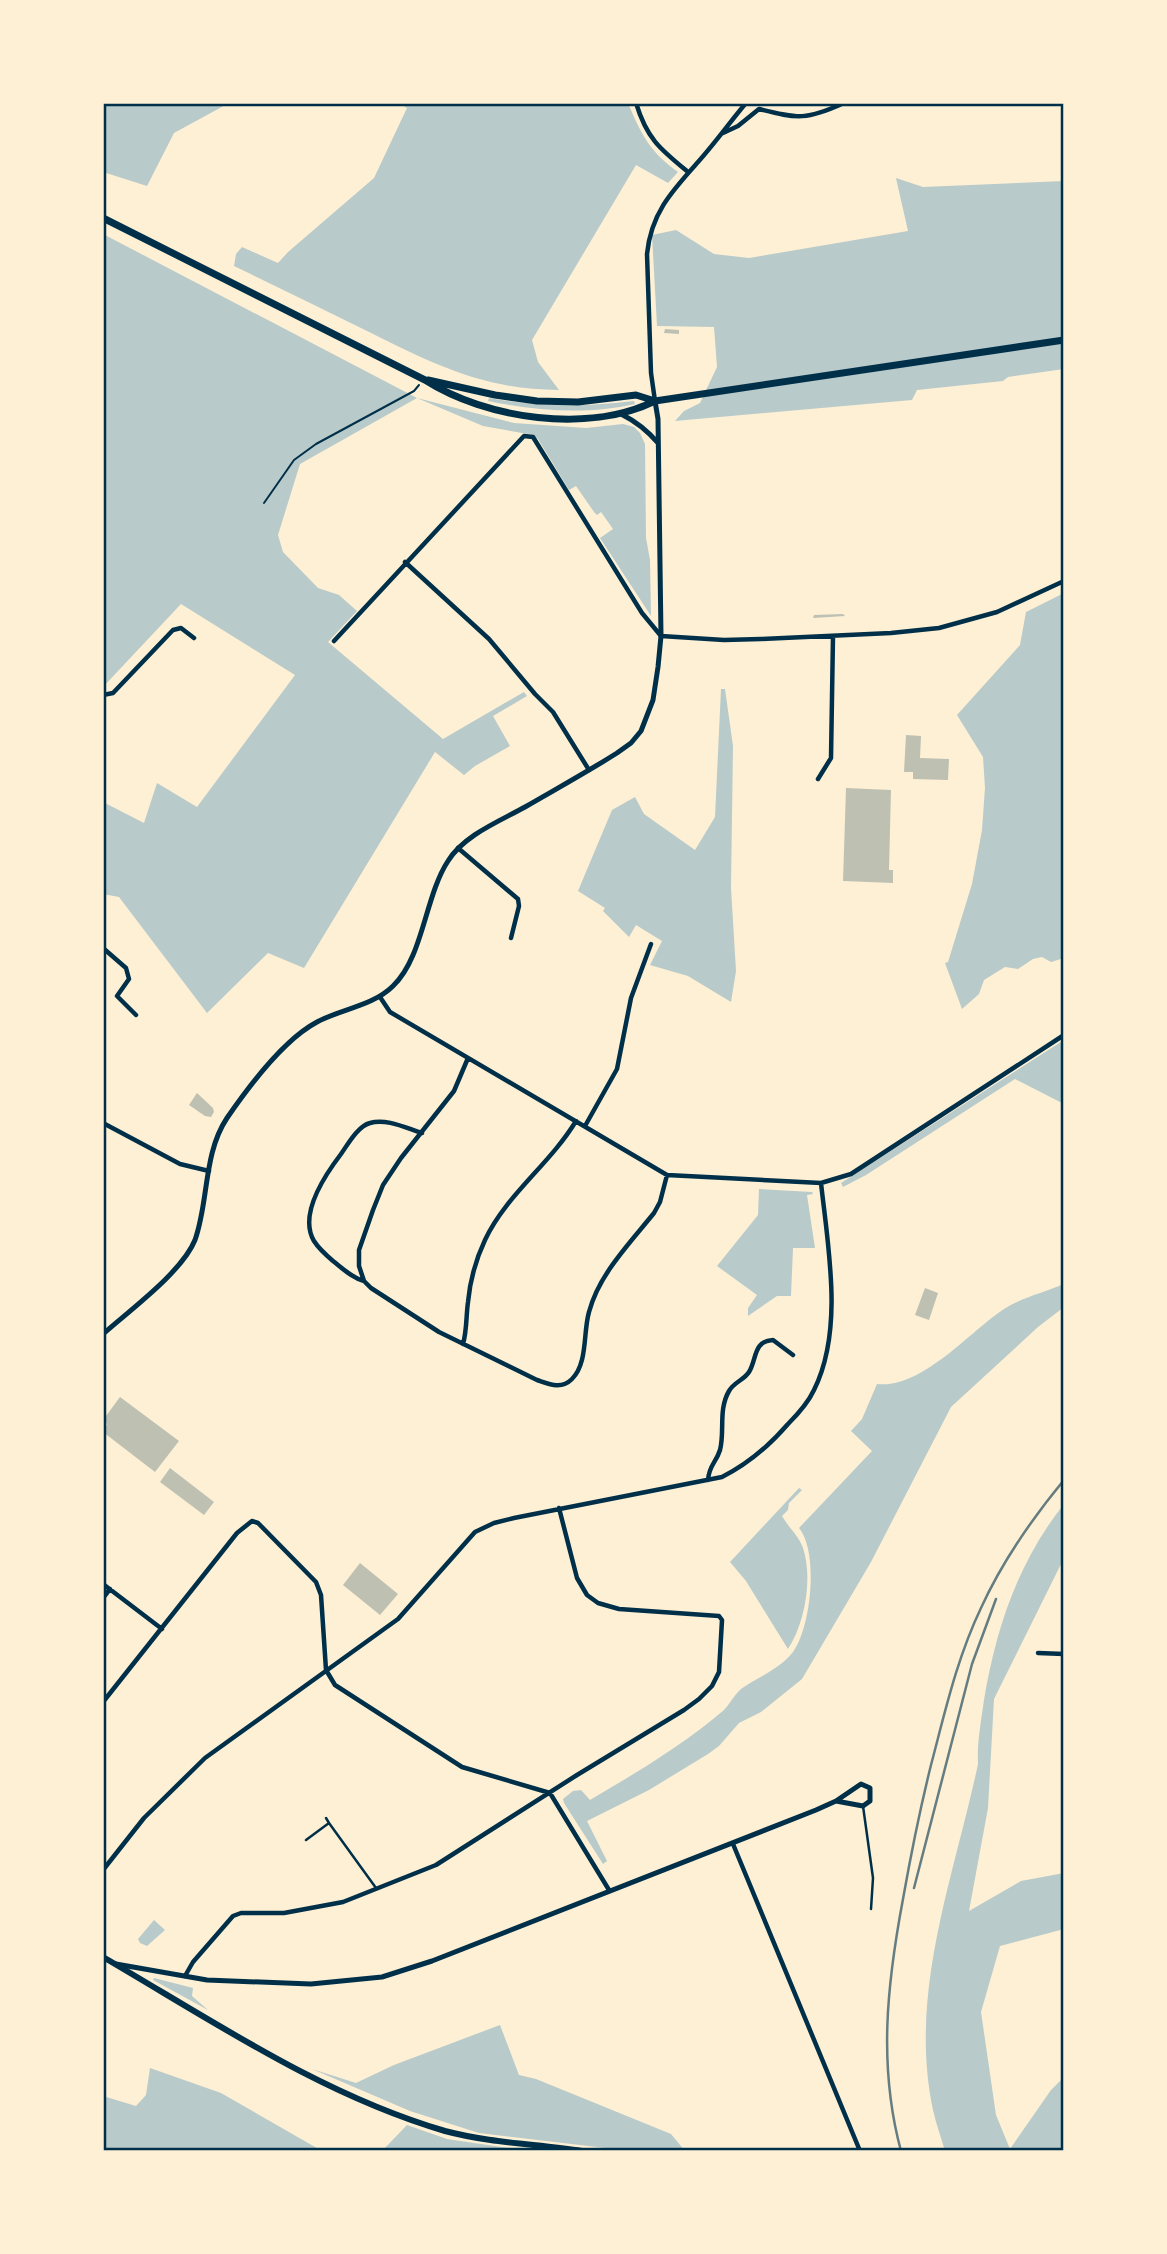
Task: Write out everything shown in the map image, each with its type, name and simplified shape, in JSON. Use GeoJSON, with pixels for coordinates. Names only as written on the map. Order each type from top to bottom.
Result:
{"type":"FeatureCollection","features":[{"type":"Feature","properties":{"kind":"main road"},"geometry":{"type":"LineString","coordinates":[[103,218],[425,380],[445,393],[524,416],[568,418],[621,414],[655,401],[1064,340]]}},
{"type":"Feature","properties":{"kind":"main road"},"geometry":{"type":"LineString","coordinates":[[425,380],[537,401],[578,402],[636,395],[655,401]]}},
{"type":"Feature","properties":{"kind":"main road"},"geometry":{"type":"LineString","coordinates":[[103,1957],[292,2067],[346,2093],[410,2118],[467,2136],[582,2151]]}},
{"type":"Feature","properties":{"kind":"street"},"geometry":{"type":"LineString","coordinates":[[636,103],[643,126],[653,141],[688,172]]}},
{"type":"Feature","properties":{"kind":"street"},"geometry":{"type":"LineString","coordinates":[[103,1334],[187,1255],[201,1217],[209,1171],[223,1125],[284,1048],[317,1022],[380,997],[394,986],[404,972],[438,880],[449,859],[480,833],[631,743],[641,731],[656,686],[661,636],[658,419],[650,346],[647,254],[649,237],[655,219],[688,172],[746,103]]}},
{"type":"Feature","properties":{"kind":"street"},"geometry":{"type":"LineString","coordinates":[[721,134],[738,126],[758,109],[793,118],[820,114],[844,103]]}},
{"type":"Feature","properties":{"kind":"street"},"geometry":{"type":"LineString","coordinates":[[621,414],[636,421],[658,443]]}},
{"type":"Feature","properties":{"kind":"street"},"geometry":{"type":"LineString","coordinates":[[334,640],[520,438],[530,435],[642,613],[661,636],[724,640],[922,631],[956,625],[997,612],[1064,581]]}},
{"type":"Feature","properties":{"kind":"street"},"geometry":{"type":"LineString","coordinates":[[405,562],[489,639],[553,712],[589,770]]}},
{"type":"Feature","properties":{"kind":"street"},"geometry":{"type":"LineString","coordinates":[[103,695],[114,693],[173,630],[181,628],[194,638]]}},
{"type":"Feature","properties":{"kind":"street"},"geometry":{"type":"LineString","coordinates":[[818,779],[831,758],[834,636]]}},
{"type":"Feature","properties":{"kind":"street"},"geometry":{"type":"LineString","coordinates":[[458,849],[518,899],[519,906],[511,938]]}},
{"type":"Feature","properties":{"kind":"street"},"geometry":{"type":"LineString","coordinates":[[585,1126],[617,1069],[631,998],[650,944]]}},
{"type":"Feature","properties":{"kind":"street"},"geometry":{"type":"LineString","coordinates":[[103,948],[127,968],[129,979],[117,996],[136,1015]]}},
{"type":"Feature","properties":{"kind":"street"},"geometry":{"type":"LineString","coordinates":[[380,997],[390,1012],[667,1175],[821,1183],[851,1174],[1064,1035]]}},
{"type":"Feature","properties":{"kind":"street"},"geometry":{"type":"LineString","coordinates":[[364,1281],[359,1266],[359,1250],[383,1185],[454,1091],[468,1058]]}},
{"type":"Feature","properties":{"kind":"street"},"geometry":{"type":"LineString","coordinates":[[422,1133],[380,1121],[365,1124],[333,1164],[314,1199],[309,1215],[313,1240],[343,1269],[391,1302],[489,1358],[554,1385],[570,1381],[579,1369],[589,1309],[599,1286],[654,1213],[660,1202],[667,1175]]}},
{"type":"Feature","properties":{"kind":"street"},"geometry":{"type":"LineString","coordinates":[[463,1344],[472,1279],[486,1239],[503,1210],[557,1151],[576,1121]]}},
{"type":"Feature","properties":{"kind":"street"},"geometry":{"type":"LineString","coordinates":[[103,1123],[180,1164],[209,1171]]}},
{"type":"Feature","properties":{"kind":"street"},"geometry":{"type":"LineString","coordinates":[[103,1870],[144,1818],[205,1758],[398,1619],[475,1532],[494,1523],[559,1508],[722,1477],[745,1465],[779,1435],[808,1401],[820,1375],[829,1333],[831,1269],[821,1183]]}},
{"type":"Feature","properties":{"kind":"street"},"geometry":{"type":"LineString","coordinates":[[708,1480],[709,1469],[721,1447],[724,1402],[730,1389],[749,1372],[755,1352],[763,1343],[773,1340],[793,1355]]}},
{"type":"Feature","properties":{"kind":"street"},"geometry":{"type":"LineString","coordinates":[[185,1976],[193,1962],[235,1915],[284,1913],[343,1902],[436,1865],[684,1710],[712,1686],[719,1672],[722,1620],[715,1614],[619,1609],[598,1603],[587,1595],[577,1578],[559,1508]]}},
{"type":"Feature","properties":{"kind":"street"},"geometry":{"type":"LineString","coordinates":[[103,1702],[247,1523],[258,1523],[316,1582],[321,1595],[326,1670],[335,1685],[462,1767],[550,1793],[609,1890]]}},
{"type":"Feature","properties":{"kind":"street"},"geometry":{"type":"LineString","coordinates":[[103,1584],[162,1629]]}},
{"type":"Feature","properties":{"kind":"street"},"geometry":{"type":"LineString","coordinates":[[103,1598],[110,1589]]}},
{"type":"Feature","properties":{"kind":"street"},"geometry":{"type":"LineString","coordinates":[[1038,1653],[1064,1654]]}},
{"type":"Feature","properties":{"kind":"street"},"geometry":{"type":"LineString","coordinates":[[114,1963],[185,1976],[239,1982],[311,1984],[382,1977],[432,1961],[733,1844],[836,1801],[853,1789],[865,1785],[870,1788],[870,1801],[863,1806],[836,1801]]}},
{"type":"Feature","properties":{"kind":"street"},"geometry":{"type":"LineString","coordinates":[[733,1844],[860,2151]]}},
{"type":"Feature","properties":{"kind":"lane"},"geometry":{"type":"LineString","coordinates":[[863,1806],[873,1878],[871,1909]]}},
{"type":"Feature","properties":{"kind":"lane"},"geometry":{"type":"LineString","coordinates":[[326,1818],[377,1890]]}},
{"type":"Feature","properties":{"kind":"lane"},"geometry":{"type":"LineString","coordinates":[[306,1840],[329,1823]]}},
{"type":"Feature","properties":{"kind":"path"},"geometry":{"type":"LineString","coordinates":[[264,503],[294,460],[316,444],[414,391],[425,380]]}},
{"type":"Feature","properties":{"kind":"shaded area"},"geometry":{"type":"Polygon","coordinates":[[[103,103],[229,103],[174,133],[147,186],[103,172],[103,103]]]}},
{"type":"Feature","properties":{"kind":"shaded area"},"geometry":{"type":"Polygon","coordinates":[[[398,103],[628,103],[647,142],[678,172],[668,183],[636,165],[532,340],[538,362],[559,390],[505,385],[457,372],[234,266],[236,254],[242,247],[278,263],[374,178],[407,108],[398,103]]]}},
{"type":"Feature","properties":{"kind":"shaded area"},"geometry":{"type":"Polygon","coordinates":[[[896,178],[923,187],[1064,181],[1064,369],[1008,377],[1003,381],[917,390],[912,400],[675,421],[684,411],[700,403],[717,367],[714,327],[657,326],[652,235],[676,230],[714,254],[749,258],[908,231],[896,178]]]}},
{"type":"Feature","properties":{"kind":"shaded area"},"geometry":{"type":"Polygon","coordinates":[[[103,234],[417,398],[300,464],[278,535],[283,552],[318,588],[339,595],[357,611],[328,642],[443,739],[524,692],[527,696],[493,716],[510,746],[464,775],[435,752],[304,968],[268,953],[207,1013],[119,897],[103,894],[103,802],[144,823],[157,783],[197,807],[295,675],[181,604],[103,687],[103,234]]]}},
{"type":"Feature","properties":{"kind":"shaded area"},"geometry":{"type":"Polygon","coordinates":[[[417,398],[514,423],[586,428],[623,424],[634,427],[645,444],[646,538],[650,560],[651,616],[600,538],[613,529],[601,512],[597,515],[594,512],[576,486],[569,490],[538,439],[533,435],[483,426],[417,398]]]}},
{"type":"Feature","properties":{"kind":"shaded area"},"geometry":{"type":"Polygon","coordinates":[[[489,398],[543,404],[580,405],[634,401],[635,404],[580,411],[506,404],[488,401],[489,398]]]}},
{"type":"Feature","properties":{"kind":"shaded area"},"geometry":{"type":"Polygon","coordinates":[[[1064,593],[1064,958],[1051,962],[1042,957],[1033,959],[1018,969],[1005,967],[984,980],[979,994],[962,1009],[945,963],[948,962],[972,884],[982,830],[985,788],[983,757],[957,715],[1020,645],[1026,612],[1064,593]]]}},
{"type":"Feature","properties":{"kind":"shaded area"},"geometry":{"type":"Polygon","coordinates":[[[721,689],[725,689],[733,746],[731,888],[736,971],[731,1002],[688,976],[650,965],[662,941],[636,925],[629,937],[603,911],[605,908],[578,891],[612,810],[635,797],[644,814],[695,850],[715,817],[721,689]]]}},
{"type":"Feature","properties":{"kind":"shaded area"},"geometry":{"type":"Polygon","coordinates":[[[1064,1040],[1064,1104],[1015,1079],[843,1187],[841,1183],[1064,1040]]]}},
{"type":"Feature","properties":{"kind":"shaded area"},"geometry":{"type":"Polygon","coordinates":[[[759,1189],[812,1192],[813,1194],[807,1195],[815,1248],[793,1248],[791,1296],[777,1296],[748,1316],[748,1308],[757,1295],[717,1266],[758,1215],[759,1189]]]}},
{"type":"Feature","properties":{"kind":"shaded area"},"geometry":{"type":"Polygon","coordinates":[[[1064,1284],[1064,1307],[1038,1327],[951,1407],[871,1562],[802,1679],[761,1712],[739,1723],[719,1746],[708,1754],[649,1790],[587,1821],[607,1861],[603,1864],[563,1799],[573,1791],[581,1790],[590,1800],[659,1758],[724,1710],[741,1689],[775,1668],[793,1652],[808,1609],[811,1571],[805,1539],[799,1528],[872,1451],[851,1431],[862,1419],[877,1384],[911,1378],[928,1369],[1004,1309],[1064,1284]]]}},
{"type":"Feature","properties":{"kind":"shaded area"},"geometry":{"type":"Polygon","coordinates":[[[799,1488],[802,1490],[789,1503],[788,1510],[782,1516],[801,1544],[807,1573],[803,1614],[788,1649],[746,1581],[730,1562],[799,1488]]]}},
{"type":"Feature","properties":{"kind":"shaded area"},"geometry":{"type":"Polygon","coordinates":[[[1064,1504],[1064,1558],[994,1699],[988,1808],[969,1911],[1021,1881],[1064,1873],[1064,1929],[1000,1946],[981,2012],[996,2115],[1010,2149],[1051,2090],[1064,2077],[1064,2151],[945,2151],[933,2110],[927,2066],[926,2022],[937,1936],[978,1764],[984,1700],[1002,1622],[1034,1549],[1064,1504]]]}},
{"type":"Feature","properties":{"kind":"shaded area"},"geometry":{"type":"Polygon","coordinates":[[[154,1920],[165,1930],[147,1946],[140,1943],[138,1939],[154,1920]]]}},
{"type":"Feature","properties":{"kind":"shaded area"},"geometry":{"type":"Polygon","coordinates":[[[154,1978],[193,1988],[192,1996],[208,2010],[153,1980],[154,1978]]]}},
{"type":"Feature","properties":{"kind":"shaded area"},"geometry":{"type":"Polygon","coordinates":[[[500,2025],[519,2075],[536,2079],[671,2134],[685,2151],[631,2151],[479,2133],[410,2111],[312,2069],[356,2083],[394,2065],[500,2025]]]}},
{"type":"Feature","properties":{"kind":"shaded area"},"geometry":{"type":"Polygon","coordinates":[[[150,2068],[221,2093],[322,2151],[103,2151],[103,2096],[136,2106],[146,2095],[150,2068]]]}},
{"type":"Feature","properties":{"kind":"shaded area"},"geometry":{"type":"Polygon","coordinates":[[[407,2125],[447,2139],[528,2151],[382,2151],[407,2125]]]}},
{"type":"Feature","properties":{"kind":"building"},"geometry":{"type":"Polygon","coordinates":[[[665,329],[679,330],[679,334],[664,333],[665,329]]]}},
{"type":"Feature","properties":{"kind":"building"},"geometry":{"type":"Polygon","coordinates":[[[814,615],[845,616],[813,618],[814,615]]]}},
{"type":"Feature","properties":{"kind":"building"},"geometry":{"type":"Polygon","coordinates":[[[906,735],[921,736],[920,758],[949,759],[948,780],[913,779],[913,772],[904,772],[906,735]]]}},
{"type":"Feature","properties":{"kind":"building"},"geometry":{"type":"Polygon","coordinates":[[[846,788],[891,790],[889,870],[893,870],[893,883],[843,881],[846,788]]]}},
{"type":"Feature","properties":{"kind":"building"},"geometry":{"type":"Polygon","coordinates":[[[197,1093],[213,1108],[211,1117],[189,1105],[197,1093]]]}},
{"type":"Feature","properties":{"kind":"building"},"geometry":{"type":"Polygon","coordinates":[[[925,1288],[938,1293],[929,1320],[915,1315],[925,1288]]]}},
{"type":"Feature","properties":{"kind":"building"},"geometry":{"type":"Polygon","coordinates":[[[120,1397],[179,1441],[155,1472],[103,1432],[107,1424],[103,1420],[120,1397]]]}},
{"type":"Feature","properties":{"kind":"building"},"geometry":{"type":"Polygon","coordinates":[[[170,1468],[214,1502],[204,1515],[160,1482],[170,1468]]]}},
{"type":"Feature","properties":{"kind":"building"},"geometry":{"type":"Polygon","coordinates":[[[360,1563],[398,1594],[380,1615],[343,1585],[360,1563]]]}},
{"type":"Feature","properties":{"kind":"railway"},"geometry":{"type":"LineString","coordinates":[[901,2151],[889,2088],[889,1994],[903,1899],[927,1782],[958,1666],[981,1608],[1018,1542],[1064,1480]]}},
{"type":"Feature","properties":{"kind":"railway"},"geometry":{"type":"LineString","coordinates":[[914,1888],[972,1664],[996,1599]]}}]}
